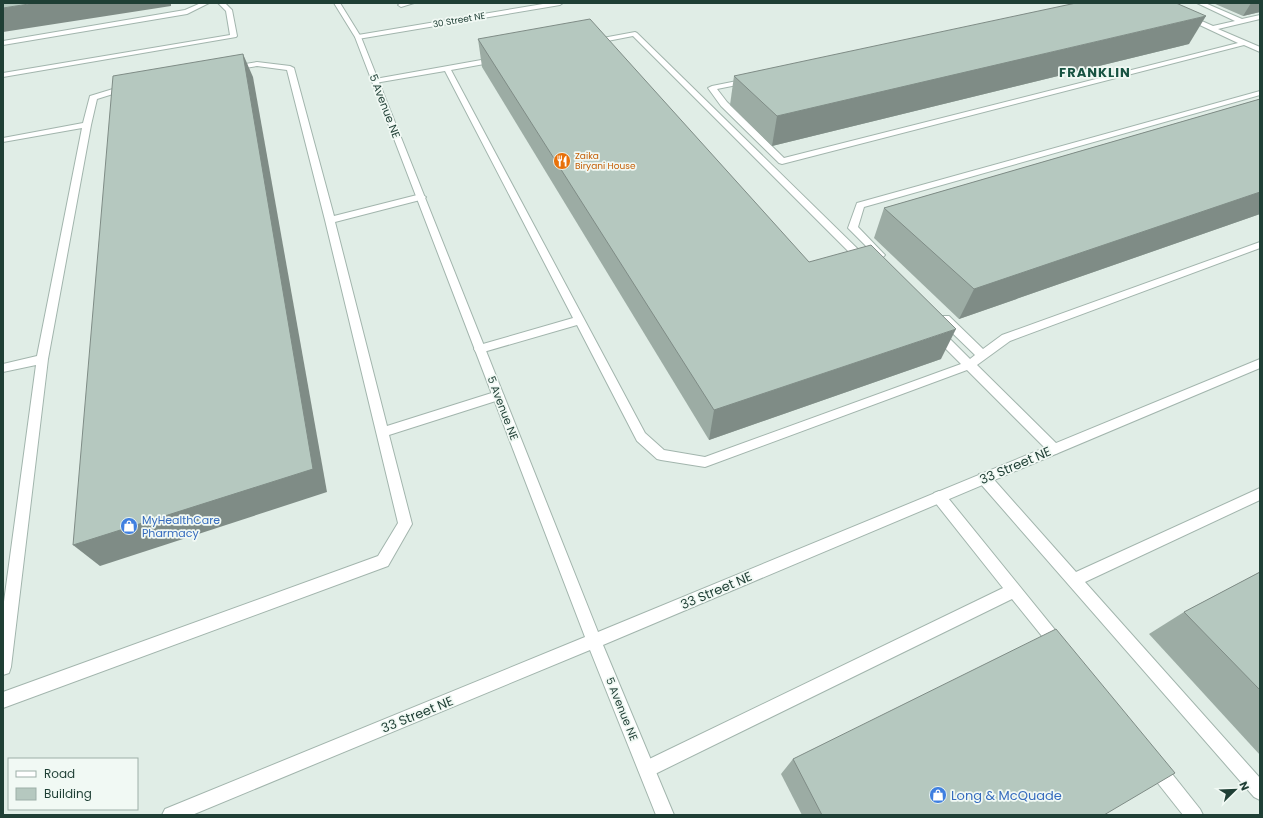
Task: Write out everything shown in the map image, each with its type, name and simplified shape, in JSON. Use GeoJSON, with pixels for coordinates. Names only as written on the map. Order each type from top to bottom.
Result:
{"type":"FeatureCollection","features":[{"type":"Feature","properties":{"kind":"street"},"geometry":{"type":"LineString","coordinates":[[3,43],[187,12],[206,3]]}},
{"type":"Feature","properties":{"kind":"street"},"geometry":{"type":"LineString","coordinates":[[3,75],[234,36],[229,10],[221,3]]}},
{"type":"Feature","properties":{"kind":"street","name":"5 Avenue NE"},"geometry":{"type":"LineString","coordinates":[[337,3],[358,37],[594,641],[665,815]]}},
{"type":"Feature","properties":{"kind":"street"},"geometry":{"type":"LineString","coordinates":[[401,4],[411,3]]}},
{"type":"Feature","properties":{"kind":"street","name":"30 Street NE"},"geometry":{"type":"LineString","coordinates":[[358,37],[545,4],[560,3]]}},
{"type":"Feature","properties":{"kind":"street"},"geometry":{"type":"LineString","coordinates":[[1156,3],[1260,50]]}},
{"type":"Feature","properties":{"kind":"street"},"geometry":{"type":"LineString","coordinates":[[1200,3],[1243,22]]}},
{"type":"Feature","properties":{"kind":"street"},"geometry":{"type":"LineString","coordinates":[[1213,28],[1260,18]]}},
{"type":"Feature","properties":{"kind":"street"},"geometry":{"type":"LineString","coordinates":[[580,44],[635,34],[869,266]]}},
{"type":"Feature","properties":{"kind":"street"},"geometry":{"type":"LineString","coordinates":[[759,78],[712,88],[724,104],[782,161],[1245,43]]}},
{"type":"Feature","properties":{"kind":"street"},"geometry":{"type":"LineString","coordinates":[[375,81],[510,57]]}},
{"type":"Feature","properties":{"kind":"street"},"geometry":{"type":"LineString","coordinates":[[3,700],[383,561],[405,524],[330,220],[290,68],[257,64],[218,71]]}},
{"type":"Feature","properties":{"kind":"street"},"geometry":{"type":"LineString","coordinates":[[447,68],[641,437],[662,455],[705,462],[969,365],[1006,338],[1260,245]]}},
{"type":"Feature","properties":{"kind":"street"},"geometry":{"type":"LineString","coordinates":[[3,667],[42,359],[93,98],[124,87],[139,84]]}},
{"type":"Feature","properties":{"kind":"street"},"geometry":{"type":"LineString","coordinates":[[886,261],[852,228],[860,204],[1260,93]]}},
{"type":"Feature","properties":{"kind":"street"},"geometry":{"type":"LineString","coordinates":[[3,140],[87,125]]}},
{"type":"Feature","properties":{"kind":"street"},"geometry":{"type":"LineString","coordinates":[[330,220],[421,197]]}},
{"type":"Feature","properties":{"kind":"street"},"geometry":{"type":"LineString","coordinates":[[937,311],[982,356]]}},
{"type":"Feature","properties":{"kind":"street"},"geometry":{"type":"LineString","coordinates":[[480,349],[580,320]]}},
{"type":"Feature","properties":{"kind":"street"},"geometry":{"type":"LineString","coordinates":[[930,326],[1054,449]]}},
{"type":"Feature","properties":{"kind":"street"},"geometry":{"type":"LineString","coordinates":[[3,368],[42,359]]}},
{"type":"Feature","properties":{"kind":"street","name":"33 Street NE"},"geometry":{"type":"LineString","coordinates":[[171,815],[594,641],[1260,363]]}},
{"type":"Feature","properties":{"kind":"street"},"geometry":{"type":"LineString","coordinates":[[383,432],[498,396]]}},
{"type":"Feature","properties":{"kind":"street"},"geometry":{"type":"LineString","coordinates":[[984,478],[1260,791]]}},
{"type":"Feature","properties":{"kind":"street"},"geometry":{"type":"LineString","coordinates":[[1074,580],[1260,494]]}},
{"type":"Feature","properties":{"kind":"street"},"geometry":{"type":"LineString","coordinates":[[939,497],[1068,657]]}},
{"type":"Feature","properties":{"kind":"street"},"geometry":{"type":"LineString","coordinates":[[647,769],[1014,590]]}},
{"type":"Feature","properties":{"kind":"street"},"geometry":{"type":"LineString","coordinates":[[1146,754],[1194,815]]}},
{"type":"Feature","properties":{"kind":"building"},"geometry":{"type":"Polygon","coordinates":[[[3,3],[35,3],[3,8],[3,3]]]}},
{"type":"Feature","properties":{"kind":"building"},"geometry":{"type":"Polygon","coordinates":[[[1076,3],[1176,3],[1206,16],[777,116],[734,76],[1076,3]]]}},
{"type":"Feature","properties":{"kind":"building"},"geometry":{"type":"Polygon","coordinates":[[[590,19],[809,262],[871,245],[956,329],[714,410],[478,39],[590,19]]]}},
{"type":"Feature","properties":{"kind":"building"},"geometry":{"type":"Polygon","coordinates":[[[243,54],[313,469],[73,545],[113,76],[243,54]]]}},
{"type":"Feature","properties":{"kind":"building"},"geometry":{"type":"Polygon","coordinates":[[[1260,99],[1260,192],[974,289],[884,208],[1260,99]]]}},
{"type":"Feature","properties":{"kind":"building"},"geometry":{"type":"Polygon","coordinates":[[[1260,572],[1260,690],[1184,612],[1260,572]]]}},
{"type":"Feature","properties":{"kind":"building"},"geometry":{"type":"Polygon","coordinates":[[[1056,629],[1175,773],[1104,815],[822,815],[793,759],[1056,629]]]}},
{"type":"Feature","properties":{"kind":"place","name":"Zaika Biryani House"},"geometry":{"type":"Point","coordinates":[562,161]}},
{"type":"Feature","properties":{"kind":"place","name":"MyHealthCare Pharmacy"},"geometry":{"type":"Point","coordinates":[129,526]}},
{"type":"Feature","properties":{"kind":"place","name":"Long & McQuade"},"geometry":{"type":"Point","coordinates":[938,795]}},
{"type":"Feature","properties":{"kind":"district","name":"FRANKLIN"},"geometry":{"type":"Point","coordinates":[1095,72]}}]}
